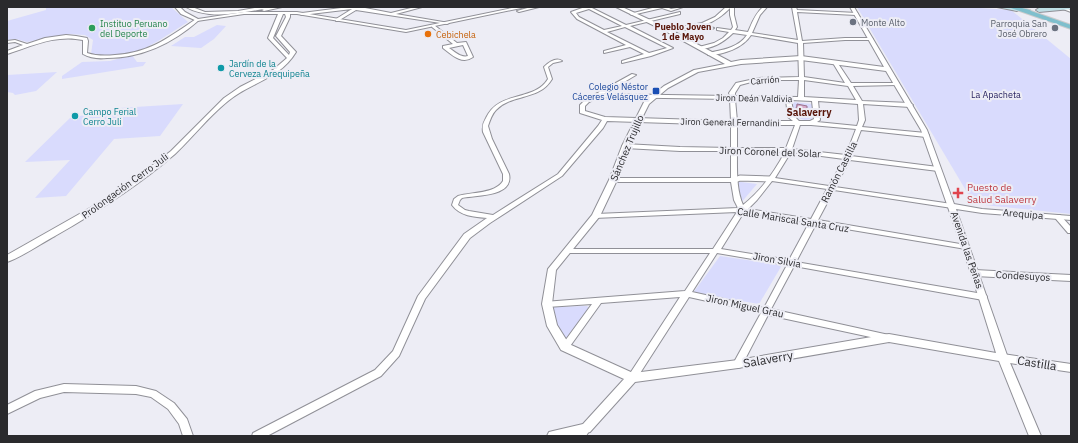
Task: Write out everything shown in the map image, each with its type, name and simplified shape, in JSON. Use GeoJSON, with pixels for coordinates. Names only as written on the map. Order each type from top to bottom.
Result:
{"type":"FeatureCollection","features":[{"type":"Feature","properties":{"kind":"main road"},"geometry":{"type":"LineString","coordinates":[[999,7],[1016,9],[1071,8]]}},
{"type":"Feature","properties":{"kind":"main road"},"geometry":{"type":"LineString","coordinates":[[1016,9],[1071,25]]}},
{"type":"Feature","properties":{"kind":"main road"},"geometry":{"type":"LineString","coordinates":[[1038,9],[1049,16],[1071,25]]}},
{"type":"Feature","properties":{"kind":"street"},"geometry":{"type":"LineString","coordinates":[[177,7],[200,15],[284,11],[406,31],[537,7]]}},
{"type":"Feature","properties":{"kind":"street"},"geometry":{"type":"LineString","coordinates":[[177,7],[183,13],[197,20]]}},
{"type":"Feature","properties":{"kind":"street"},"geometry":{"type":"LineString","coordinates":[[188,7],[205,13],[238,12],[268,7]]}},
{"type":"Feature","properties":{"kind":"street"},"geometry":{"type":"LineString","coordinates":[[389,13],[420,7]]}},
{"type":"Feature","properties":{"kind":"street"},"geometry":{"type":"LineString","coordinates":[[244,13],[274,13],[284,11],[402,34],[524,7]]}},
{"type":"Feature","properties":{"kind":"street"},"geometry":{"type":"LineString","coordinates":[[618,7],[669,31],[730,64]]}},
{"type":"Feature","properties":{"kind":"street"},"geometry":{"type":"LineString","coordinates":[[632,14],[659,7],[665,11],[681,7]]}},
{"type":"Feature","properties":{"kind":"street"},"geometry":{"type":"LineString","coordinates":[[664,7],[671,10]]}},
{"type":"Feature","properties":{"kind":"street"},"geometry":{"type":"LineString","coordinates":[[669,31],[701,25],[716,19],[730,7],[734,27],[731,32],[718,43],[701,48]]}},
{"type":"Feature","properties":{"kind":"street"},"geometry":{"type":"LineString","coordinates":[[710,54],[740,44],[749,35],[759,13],[765,7]]}},
{"type":"Feature","properties":{"kind":"street","name":"Avenida las Peñas"},"geometry":{"type":"LineString","coordinates":[[852,7],[926,135],[976,273],[1003,358],[1035,436]]}},
{"type":"Feature","properties":{"kind":"street"},"geometry":{"type":"LineString","coordinates":[[337,20],[356,8]]}},
{"type":"Feature","properties":{"kind":"street"},"geometry":{"type":"LineString","coordinates":[[302,14],[356,8],[446,23]]}},
{"type":"Feature","properties":{"kind":"street"},"geometry":{"type":"LineString","coordinates":[[624,62],[649,55],[671,48],[588,8],[573,12],[578,18],[649,55]]}},
{"type":"Feature","properties":{"kind":"street"},"geometry":{"type":"LineString","coordinates":[[1064,8],[1071,11]]}},
{"type":"Feature","properties":{"kind":"street"},"geometry":{"type":"LineString","coordinates":[[801,99],[800,42],[794,9],[856,14]]}},
{"type":"Feature","properties":{"kind":"street"},"geometry":{"type":"LineString","coordinates":[[284,11],[283,29],[278,36],[293,52],[288,57],[270,38],[284,11]]}},
{"type":"Feature","properties":{"kind":"street"},"geometry":{"type":"LineString","coordinates":[[604,31],[679,13]]}},
{"type":"Feature","properties":{"kind":"street"},"geometry":{"type":"LineString","coordinates":[[7,53],[26,45],[62,37],[75,36],[85,39],[85,54],[87,55],[103,57],[134,54],[156,47],[197,20],[232,14]]}},
{"type":"Feature","properties":{"kind":"street"},"geometry":{"type":"LineString","coordinates":[[701,25],[712,28]]}},
{"type":"Feature","properties":{"kind":"street"},"geometry":{"type":"LineString","coordinates":[[434,27],[457,45]]}},
{"type":"Feature","properties":{"kind":"street"},"geometry":{"type":"LineString","coordinates":[[718,30],[800,42],[871,39]]}},
{"type":"Feature","properties":{"kind":"street"},"geometry":{"type":"LineString","coordinates":[[7,42],[15,41],[26,45]]}},
{"type":"Feature","properties":{"kind":"street"},"geometry":{"type":"LineString","coordinates":[[464,43],[470,58],[462,59],[445,47],[457,45],[464,43]]}},
{"type":"Feature","properties":{"kind":"street"},"geometry":{"type":"LineString","coordinates":[[606,52],[631,45]]}},
{"type":"Feature","properties":{"kind":"street","name":"Prolongación Cerro Juli"},"geometry":{"type":"LineString","coordinates":[[7,259],[78,220],[133,183],[173,152],[229,97],[249,84],[278,70],[284,65],[288,57]]}},
{"type":"Feature","properties":{"kind":"street","name":"Sánchez Trujillo"},"geometry":{"type":"LineString","coordinates":[[566,347],[552,326],[547,304],[552,269],[555,263],[568,251],[596,216],[613,180],[625,146],[637,120],[646,103],[653,96],[679,79],[696,71],[753,61],[801,58],[887,69]]}},
{"type":"Feature","properties":{"kind":"street"},"geometry":{"type":"LineString","coordinates":[[494,217],[465,212],[459,210],[455,205],[457,199],[460,197],[499,189],[505,184],[507,178],[506,174],[495,153],[485,126],[492,112],[497,106],[508,100],[533,93],[548,83],[550,79],[546,67],[552,62],[560,61]]}},
{"type":"Feature","properties":{"kind":"street"},"geometry":{"type":"LineString","coordinates":[[835,63],[860,102]]}},
{"type":"Feature","properties":{"kind":"street"},"geometry":{"type":"LineString","coordinates":[[597,95],[634,75]]}},
{"type":"Feature","properties":{"kind":"street","name":"Carrión"},"geometry":{"type":"LineString","coordinates":[[733,97],[734,89],[738,84],[760,79],[801,78],[848,85],[897,84]]}},
{"type":"Feature","properties":{"kind":"street","name":"Jiron Deán Valdivia"},"geometry":{"type":"LineString","coordinates":[[597,95],[788,98],[910,105]]}},
{"type":"Feature","properties":{"kind":"street","name":"Jiron General Fernandini"},"geometry":{"type":"LineString","coordinates":[[597,95],[584,104],[581,111],[605,119],[734,123],[811,123],[926,135]]}},
{"type":"Feature","properties":{"kind":"street"},"geometry":{"type":"LineString","coordinates":[[733,97],[734,180],[737,204],[742,210]]}},
{"type":"Feature","properties":{"kind":"street"},"geometry":{"type":"LineString","coordinates":[[553,436],[583,432],[632,378],[742,210],[749,205],[770,179],[789,150],[798,123],[791,117],[788,98]]}},
{"type":"Feature","properties":{"kind":"street"},"geometry":{"type":"LineString","coordinates":[[811,123],[817,120],[815,100]]}},
{"type":"Feature","properties":{"kind":"street","name":"Ramón Castilla"},"geometry":{"type":"LineString","coordinates":[[738,364],[848,157],[860,129],[862,120],[860,102]]}},
{"type":"Feature","properties":{"kind":"street"},"geometry":{"type":"LineString","coordinates":[[257,436],[378,373],[396,352],[421,298],[467,236],[560,175],[601,127],[605,119]]}},
{"type":"Feature","properties":{"kind":"street","name":"Jiron Coronel del Solar"},"geometry":{"type":"LineString","coordinates":[[625,146],[680,150],[789,150],[938,169]]}},
{"type":"Feature","properties":{"kind":"street"},"geometry":{"type":"LineString","coordinates":[[613,180],[770,179],[952,206]]}},
{"type":"Feature","properties":{"kind":"street","name":"Arequipa"},"geometry":{"type":"LineString","coordinates":[[952,206],[982,211],[1071,218]]}},
{"type":"Feature","properties":{"kind":"street","name":"Calle Mariscal Santa Cruz"},"geometry":{"type":"LineString","coordinates":[[596,216],[742,210],[813,223],[966,247]]}},
{"type":"Feature","properties":{"kind":"street"},"geometry":{"type":"LineString","coordinates":[[1058,217],[1071,231]]}},
{"type":"Feature","properties":{"kind":"street","name":"Jiron Silvia"},"geometry":{"type":"LineString","coordinates":[[568,251],[721,251],[984,297]]}},
{"type":"Feature","properties":{"kind":"street","name":"Condesuyos"},"geometry":{"type":"LineString","coordinates":[[976,273],[1071,278]]}},
{"type":"Feature","properties":{"kind":"street","name":"Jiron Miguel Grau"},"geometry":{"type":"LineString","coordinates":[[547,304],[687,294],[889,338]]}},
{"type":"Feature","properties":{"kind":"street"},"geometry":{"type":"LineString","coordinates":[[598,301],[566,347],[632,378]]}},
{"type":"Feature","properties":{"kind":"street","name":"Salaverry"},"geometry":{"type":"LineString","coordinates":[[632,378],[738,364],[889,338],[1003,358]]}},
{"type":"Feature","properties":{"kind":"street","name":"Castilla"},"geometry":{"type":"LineString","coordinates":[[1003,358],[1071,368]]}},
{"type":"Feature","properties":{"kind":"street"},"geometry":{"type":"LineString","coordinates":[[7,410],[38,394],[64,388],[136,390],[153,394],[171,406],[183,422],[188,436]]}},
{"type":"Feature","properties":{"kind":"green space","name":"Instituo Peruano del Deporte"},"geometry":{"type":"Polygon","coordinates":[[[46,7],[171,7],[188,22],[145,48],[115,56],[91,54],[93,40],[85,35],[69,34],[27,42],[16,39],[7,40],[7,21],[46,10],[46,7]]]}},
{"type":"Feature","properties":{"kind":"green space","name":"La Apacheta"},"geometry":{"type":"Polygon","coordinates":[[[857,7],[965,7],[1011,10],[1071,59],[1071,214],[974,204],[857,7]]]}},
{"type":"Feature","properties":{"kind":"green space"},"geometry":{"type":"Polygon","coordinates":[[[217,25],[226,26],[214,39],[201,48],[171,46],[185,37],[194,37],[217,25]]]}},
{"type":"Feature","properties":{"kind":"green space"},"geometry":{"type":"Polygon","coordinates":[[[132,55],[137,62],[146,62],[143,66],[62,79],[62,76],[82,62],[110,61],[132,55]]]}},
{"type":"Feature","properties":{"kind":"green space"},"geometry":{"type":"Polygon","coordinates":[[[57,72],[36,91],[15,95],[7,92],[7,75],[57,72]]]}},
{"type":"Feature","properties":{"kind":"green space"},"geometry":{"type":"Polygon","coordinates":[[[792,102],[812,104],[812,119],[805,120],[794,117],[792,102]]]}},
{"type":"Feature","properties":{"kind":"green space"},"geometry":{"type":"Polygon","coordinates":[[[183,104],[160,136],[114,139],[66,196],[35,198],[70,160],[25,162],[70,118],[119,108],[183,104]]]}},
{"type":"Feature","properties":{"kind":"green space"},"geometry":{"type":"Polygon","coordinates":[[[733,181],[757,184],[740,204],[733,181]]]}},
{"type":"Feature","properties":{"kind":"green space"},"geometry":{"type":"Polygon","coordinates":[[[720,256],[782,265],[759,304],[693,293],[720,256]]]}},
{"type":"Feature","properties":{"kind":"green space"},"geometry":{"type":"Polygon","coordinates":[[[587,306],[589,308],[564,342],[555,326],[551,307],[587,306]]]}},
{"type":"Feature","properties":{"kind":"building"},"geometry":{"type":"Polygon","coordinates":[[[797,104],[807,106],[807,112],[797,111],[797,104]]]}},
{"type":"Feature","properties":{"kind":"place","name":"Monte Alto"},"geometry":{"type":"Point","coordinates":[853,22]}},
{"type":"Feature","properties":{"kind":"place","name":"Instituo Peruano del Deporte"},"geometry":{"type":"Point","coordinates":[92,28]}},
{"type":"Feature","properties":{"kind":"place","name":"Parroquia San José Obrero"},"geometry":{"type":"Point","coordinates":[1055,28]}},
{"type":"Feature","properties":{"kind":"place","name":"Cebichela"},"geometry":{"type":"Point","coordinates":[428,34]}},
{"type":"Feature","properties":{"kind":"place","name":"Jardín de la Cerveza Arequipeña"},"geometry":{"type":"Point","coordinates":[221,68]}},
{"type":"Feature","properties":{"kind":"place","name":"Colegio Néstor Cáceres Velásquez"},"geometry":{"type":"Point","coordinates":[656,91]}},
{"type":"Feature","properties":{"kind":"place","name":"Campo Ferial Cerro Juli"},"geometry":{"type":"Point","coordinates":[75,116]}},
{"type":"Feature","properties":{"kind":"place","name":"Puesto de Salud Salaverry"},"geometry":{"type":"Point","coordinates":[958,193]}},
{"type":"Feature","properties":{"kind":"district","name":"Pueblo Joven 1 de Mayo"},"geometry":{"type":"Point","coordinates":[683,32]}},
{"type":"Feature","properties":{"kind":"district","name":"Salaverry"},"geometry":{"type":"Point","coordinates":[809,112]}}]}
